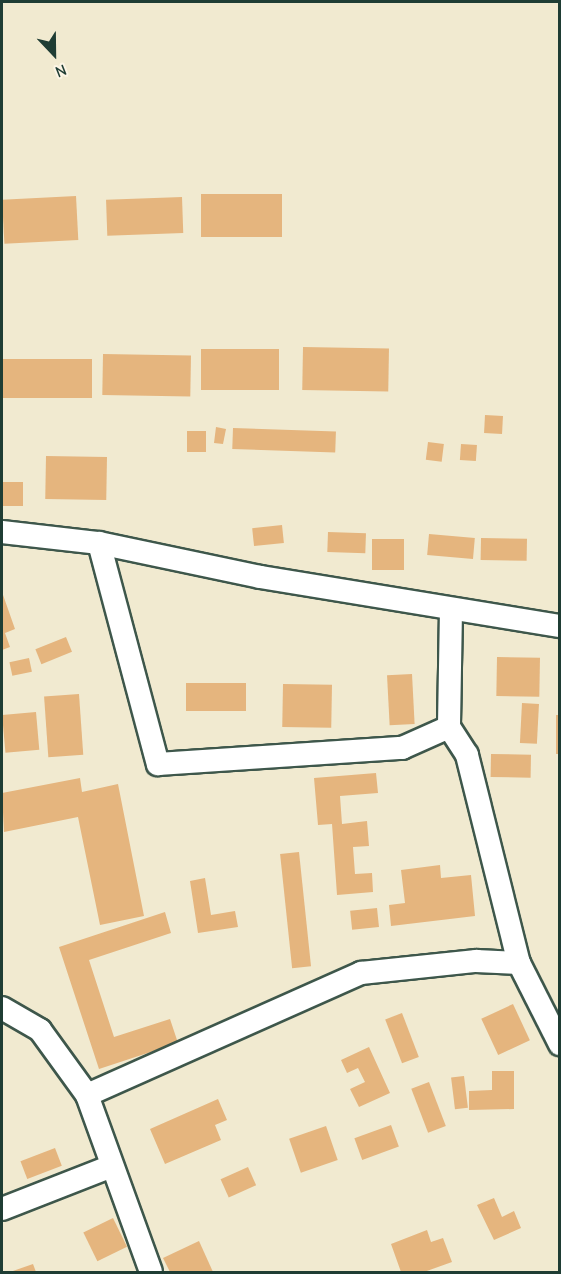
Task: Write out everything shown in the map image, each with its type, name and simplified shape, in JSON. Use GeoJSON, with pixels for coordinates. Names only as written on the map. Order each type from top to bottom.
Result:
{"type":"FeatureCollection","features":[{"type":"Feature","properties":{"kind":"street"},"geometry":{"type":"LineString","coordinates":[[2,532],[99,543],[260,577],[560,626]]}},
{"type":"Feature","properties":{"kind":"street"},"geometry":{"type":"LineString","coordinates":[[99,543],[158,764],[402,748],[449,727]]}},
{"type":"Feature","properties":{"kind":"street"},"geometry":{"type":"LineString","coordinates":[[451,610],[449,727],[467,755],[519,963],[560,1044]]}},
{"type":"Feature","properties":{"kind":"street"},"geometry":{"type":"LineString","coordinates":[[87,1095],[361,973],[476,961],[519,963]]}},
{"type":"Feature","properties":{"kind":"street"},"geometry":{"type":"LineString","coordinates":[[2,1008],[40,1030],[87,1095],[151,1272]]}},
{"type":"Feature","properties":{"kind":"street"},"geometry":{"type":"LineString","coordinates":[[2,1209],[112,1166]]}},
{"type":"Feature","properties":{"kind":"building"},"geometry":{"type":"Polygon","coordinates":[[[201,194],[282,194],[282,237],[201,237],[201,194]]]}},
{"type":"Feature","properties":{"kind":"building"},"geometry":{"type":"Polygon","coordinates":[[[76,196],[78,240],[4,244],[2,200],[76,196]]]}},
{"type":"Feature","properties":{"kind":"building"},"geometry":{"type":"Polygon","coordinates":[[[182,197],[183,233],[107,236],[106,200],[182,197]]]}},
{"type":"Feature","properties":{"kind":"building"},"geometry":{"type":"Polygon","coordinates":[[[303,347],[389,349],[388,391],[302,390],[303,347]]]}},
{"type":"Feature","properties":{"kind":"building"},"geometry":{"type":"Polygon","coordinates":[[[201,349],[279,349],[279,390],[201,390],[201,349]]]}},
{"type":"Feature","properties":{"kind":"building"},"geometry":{"type":"Polygon","coordinates":[[[103,354],[191,356],[190,397],[102,395],[103,354]]]}},
{"type":"Feature","properties":{"kind":"building"},"geometry":{"type":"Polygon","coordinates":[[[2,359],[92,359],[92,398],[2,398],[2,359]]]}},
{"type":"Feature","properties":{"kind":"building"},"geometry":{"type":"Polygon","coordinates":[[[485,415],[503,416],[502,434],[484,433],[485,415]]]}},
{"type":"Feature","properties":{"kind":"building"},"geometry":{"type":"Polygon","coordinates":[[[216,427],[226,429],[223,444],[214,443],[216,427]]]}},
{"type":"Feature","properties":{"kind":"building"},"geometry":{"type":"Polygon","coordinates":[[[233,428],[336,432],[335,453],[232,449],[233,428]]]}},
{"type":"Feature","properties":{"kind":"building"},"geometry":{"type":"Polygon","coordinates":[[[187,431],[206,431],[206,452],[187,452],[187,431]]]}},
{"type":"Feature","properties":{"kind":"building"},"geometry":{"type":"Polygon","coordinates":[[[428,442],[444,444],[442,462],[426,460],[428,442]]]}},
{"type":"Feature","properties":{"kind":"building"},"geometry":{"type":"Polygon","coordinates":[[[461,444],[477,445],[476,461],[460,460],[461,444]]]}},
{"type":"Feature","properties":{"kind":"building"},"geometry":{"type":"Polygon","coordinates":[[[46,456],[107,457],[106,500],[45,499],[46,456]]]}},
{"type":"Feature","properties":{"kind":"building"},"geometry":{"type":"Polygon","coordinates":[[[2,482],[23,482],[23,506],[2,506],[2,482]]]}},
{"type":"Feature","properties":{"kind":"building"},"geometry":{"type":"Polygon","coordinates":[[[282,525],[284,543],[254,546],[252,528],[282,525]]]}},
{"type":"Feature","properties":{"kind":"building"},"geometry":{"type":"Polygon","coordinates":[[[328,532],[366,533],[365,553],[327,552],[328,532]]]}},
{"type":"Feature","properties":{"kind":"building"},"geometry":{"type":"Polygon","coordinates":[[[429,534],[475,538],[473,559],[427,555],[429,534]]]}},
{"type":"Feature","properties":{"kind":"building"},"geometry":{"type":"Polygon","coordinates":[[[481,538],[527,539],[527,561],[481,560],[481,538]]]}},
{"type":"Feature","properties":{"kind":"building"},"geometry":{"type":"Polygon","coordinates":[[[372,539],[404,539],[404,570],[372,570],[372,539]]]}},
{"type":"Feature","properties":{"kind":"building"},"geometry":{"type":"Polygon","coordinates":[[[2,592],[15,629],[5,633],[10,647],[2,650],[2,592]]]}},
{"type":"Feature","properties":{"kind":"building"},"geometry":{"type":"Polygon","coordinates":[[[66,637],[72,652],[41,664],[35,649],[66,637]]]}},
{"type":"Feature","properties":{"kind":"building"},"geometry":{"type":"Polygon","coordinates":[[[497,657],[540,658],[539,697],[496,696],[497,657]]]}},
{"type":"Feature","properties":{"kind":"building"},"geometry":{"type":"Polygon","coordinates":[[[29,658],[32,672],[12,676],[9,662],[29,658]]]}},
{"type":"Feature","properties":{"kind":"building"},"geometry":{"type":"Polygon","coordinates":[[[412,674],[415,724],[390,725],[387,675],[412,674]]]}},
{"type":"Feature","properties":{"kind":"building"},"geometry":{"type":"Polygon","coordinates":[[[186,683],[246,683],[246,711],[186,711],[186,683]]]}},
{"type":"Feature","properties":{"kind":"building"},"geometry":{"type":"Polygon","coordinates":[[[283,684],[332,685],[331,728],[282,727],[283,684]]]}},
{"type":"Feature","properties":{"kind":"building"},"geometry":{"type":"Polygon","coordinates":[[[79,694],[83,755],[48,757],[44,696],[79,694]]]}},
{"type":"Feature","properties":{"kind":"building"},"geometry":{"type":"Polygon","coordinates":[[[522,703],[539,704],[537,744],[520,743],[522,703]]]}},
{"type":"Feature","properties":{"kind":"building"},"geometry":{"type":"Polygon","coordinates":[[[36,712],[39,750],[5,753],[2,715],[36,712]]]}},
{"type":"Feature","properties":{"kind":"building"},"geometry":{"type":"Polygon","coordinates":[[[556,715],[560,715],[560,754],[556,754],[556,715]]]}},
{"type":"Feature","properties":{"kind":"building"},"geometry":{"type":"Polygon","coordinates":[[[491,754],[531,755],[531,778],[491,777],[491,754]]]}},
{"type":"Feature","properties":{"kind":"building"},"geometry":{"type":"Polygon","coordinates":[[[376,773],[378,793],[340,796],[342,824],[367,821],[369,846],[353,847],[355,874],[372,873],[373,892],[337,895],[332,824],[318,825],[314,778],[376,773]]]}},
{"type":"Feature","properties":{"kind":"building"},"geometry":{"type":"Polygon","coordinates":[[[80,778],[82,792],[118,784],[144,916],[100,925],[78,817],[4,832],[2,793],[80,778]]]}},
{"type":"Feature","properties":{"kind":"building"},"geometry":{"type":"Polygon","coordinates":[[[299,852],[311,966],[292,968],[280,854],[299,852]]]}},
{"type":"Feature","properties":{"kind":"building"},"geometry":{"type":"Polygon","coordinates":[[[440,865],[441,878],[471,875],[475,916],[391,926],[389,905],[405,903],[401,870],[440,865]]]}},
{"type":"Feature","properties":{"kind":"building"},"geometry":{"type":"Polygon","coordinates":[[[205,878],[211,915],[235,911],[238,927],[198,933],[190,881],[205,878]]]}},
{"type":"Feature","properties":{"kind":"building"},"geometry":{"type":"Polygon","coordinates":[[[377,908],[379,927],[352,930],[350,911],[377,908]]]}},
{"type":"Feature","properties":{"kind":"building"},"geometry":{"type":"Polygon","coordinates":[[[165,912],[171,933],[89,960],[114,1037],[170,1019],[178,1043],[99,1069],[59,947],[165,912]]]}},
{"type":"Feature","properties":{"kind":"building"},"geometry":{"type":"Polygon","coordinates":[[[513,1004],[530,1040],[498,1055],[481,1019],[513,1004]]]}},
{"type":"Feature","properties":{"kind":"building"},"geometry":{"type":"Polygon","coordinates":[[[402,1013],[419,1057],[402,1063],[385,1019],[402,1013]]]}},
{"type":"Feature","properties":{"kind":"building"},"geometry":{"type":"Polygon","coordinates":[[[369,1047],[390,1093],[359,1107],[350,1089],[365,1082],[358,1068],[347,1073],[341,1060],[369,1047]]]}},
{"type":"Feature","properties":{"kind":"building"},"geometry":{"type":"Polygon","coordinates":[[[492,1071],[514,1071],[514,1109],[469,1110],[469,1091],[492,1090],[492,1071]]]}},
{"type":"Feature","properties":{"kind":"building"},"geometry":{"type":"Polygon","coordinates":[[[464,1076],[468,1108],[455,1109],[451,1078],[464,1076]]]}},
{"type":"Feature","properties":{"kind":"building"},"geometry":{"type":"Polygon","coordinates":[[[429,1082],[446,1126],[428,1133],[411,1089],[429,1082]]]}},
{"type":"Feature","properties":{"kind":"building"},"geometry":{"type":"Polygon","coordinates":[[[218,1099],[227,1120],[215,1125],[221,1140],[165,1164],[150,1129],[218,1099]]]}},
{"type":"Feature","properties":{"kind":"building"},"geometry":{"type":"Polygon","coordinates":[[[391,1125],[399,1147],[362,1160],[354,1138],[391,1125]]]}},
{"type":"Feature","properties":{"kind":"building"},"geometry":{"type":"Polygon","coordinates":[[[326,1126],[338,1160],[301,1173],[289,1139],[326,1126]]]}},
{"type":"Feature","properties":{"kind":"building"},"geometry":{"type":"Polygon","coordinates":[[[55,1148],[62,1166],[27,1179],[20,1161],[55,1148]]]}},
{"type":"Feature","properties":{"kind":"building"},"geometry":{"type":"Polygon","coordinates":[[[248,1167],[256,1185],[229,1197],[221,1179],[248,1167]]]}},
{"type":"Feature","properties":{"kind":"building"},"geometry":{"type":"Polygon","coordinates":[[[494,1198],[502,1217],[514,1211],[521,1228],[494,1240],[477,1205],[494,1198]]]}},
{"type":"Feature","properties":{"kind":"building"},"geometry":{"type":"Polygon","coordinates":[[[113,1218],[127,1247],[97,1261],[83,1232],[113,1218]]]}},
{"type":"Feature","properties":{"kind":"building"},"geometry":{"type":"Polygon","coordinates":[[[427,1230],[431,1242],[443,1238],[452,1262],[424,1272],[401,1272],[391,1244],[427,1230]]]}},
{"type":"Feature","properties":{"kind":"building"},"geometry":{"type":"Polygon","coordinates":[[[199,1241],[213,1272],[170,1272],[163,1258],[199,1241]]]}},
{"type":"Feature","properties":{"kind":"building"},"geometry":{"type":"Polygon","coordinates":[[[33,1264],[36,1272],[10,1272],[33,1264]]]}}]}
